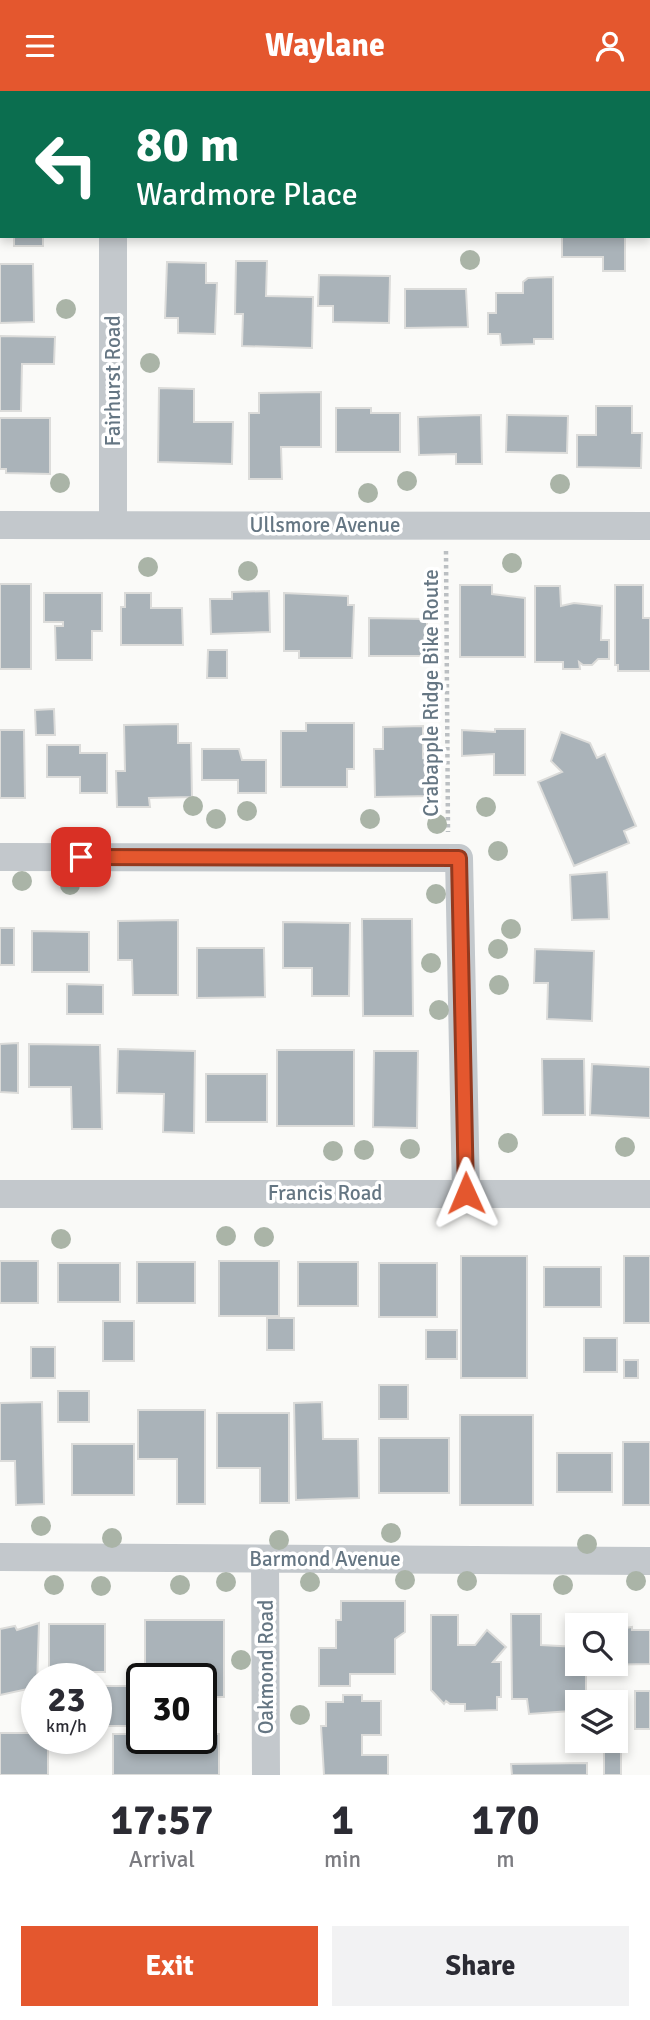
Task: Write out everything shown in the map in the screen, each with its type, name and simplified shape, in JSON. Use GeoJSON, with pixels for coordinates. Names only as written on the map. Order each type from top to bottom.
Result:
{"type":"FeatureCollection","features":[{"type":"Feature","properties":{"kind":"street","name":"Fairhurst Road"},"geometry":{"type":"LineString","coordinates":[[113,238],[113,525]]}},
{"type":"Feature","properties":{"kind":"street","name":"Ullsmore Avenue"},"geometry":{"type":"LineString","coordinates":[[0,525],[650,526]]}},
{"type":"Feature","properties":{"kind":"street"},"geometry":{"type":"LineString","coordinates":[[0,857],[459,858],[466,1193]]}},
{"type":"Feature","properties":{"kind":"street","name":"Francis Road"},"geometry":{"type":"LineString","coordinates":[[0,1194],[650,1193]]}},
{"type":"Feature","properties":{"kind":"street","name":"Barmond Avenue"},"geometry":{"type":"LineString","coordinates":[[0,1557],[650,1561]]}},
{"type":"Feature","properties":{"kind":"street","name":"Oakmond Road"},"geometry":{"type":"LineString","coordinates":[[265,1559],[266,1775]]}},
{"type":"Feature","properties":{"kind":"path","name":"Crabapple Ridge Bike Route"},"geometry":{"type":"LineString","coordinates":[[446,525],[448,835],[459,858]]}},
{"type":"Feature","properties":{"kind":"building"},"geometry":{"type":"Polygon","coordinates":[[[14,238],[43,238],[43,246],[14,246],[14,238]]]}},
{"type":"Feature","properties":{"kind":"building"},"geometry":{"type":"Polygon","coordinates":[[[562,238],[625,238],[625,271],[603,271],[603,257],[562,257],[562,238]]]}},
{"type":"Feature","properties":{"kind":"building"},"geometry":{"type":"Polygon","coordinates":[[[236,261],[267,261],[266,296],[313,297],[312,348],[242,346],[243,314],[235,314],[236,261]]]}},
{"type":"Feature","properties":{"kind":"building"},"geometry":{"type":"Polygon","coordinates":[[[167,262],[206,263],[206,283],[217,283],[215,334],[178,333],[178,318],[165,318],[167,262]]]}},
{"type":"Feature","properties":{"kind":"building"},"geometry":{"type":"Polygon","coordinates":[[[0,264],[33,264],[34,322],[0,323],[0,264]]]}},
{"type":"Feature","properties":{"kind":"building"},"geometry":{"type":"Polygon","coordinates":[[[319,275],[390,276],[389,323],[333,322],[333,306],[318,306],[319,275]]]}},
{"type":"Feature","properties":{"kind":"building"},"geometry":{"type":"Polygon","coordinates":[[[553,277],[553,339],[534,339],[534,344],[501,345],[500,334],[488,334],[488,313],[496,313],[496,293],[523,293],[523,282],[528,278],[553,277]]]}},
{"type":"Feature","properties":{"kind":"building"},"geometry":{"type":"Polygon","coordinates":[[[405,289],[466,289],[468,327],[405,328],[405,289]]]}},
{"type":"Feature","properties":{"kind":"building"},"geometry":{"type":"Polygon","coordinates":[[[0,336],[55,337],[54,364],[22,364],[21,411],[0,411],[0,336]]]}},
{"type":"Feature","properties":{"kind":"building"},"geometry":{"type":"Polygon","coordinates":[[[159,388],[194,389],[194,422],[233,422],[232,464],[158,462],[159,388]]]}},
{"type":"Feature","properties":{"kind":"building"},"geometry":{"type":"Polygon","coordinates":[[[321,392],[321,447],[281,447],[282,479],[249,479],[249,413],[259,413],[259,393],[321,392]]]}},
{"type":"Feature","properties":{"kind":"building"},"geometry":{"type":"Polygon","coordinates":[[[596,406],[632,406],[632,433],[642,433],[641,468],[577,467],[577,435],[596,435],[596,406]]]}},
{"type":"Feature","properties":{"kind":"building"},"geometry":{"type":"Polygon","coordinates":[[[336,408],[371,408],[371,413],[400,413],[400,452],[336,452],[336,408]]]}},
{"type":"Feature","properties":{"kind":"building"},"geometry":{"type":"Polygon","coordinates":[[[481,415],[482,464],[456,464],[456,454],[419,455],[418,417],[481,415]]]}},
{"type":"Feature","properties":{"kind":"building"},"geometry":{"type":"Polygon","coordinates":[[[507,415],[568,416],[567,453],[506,452],[507,415]]]}},
{"type":"Feature","properties":{"kind":"building"},"geometry":{"type":"Polygon","coordinates":[[[0,418],[50,418],[50,474],[6,473],[6,469],[0,469],[0,418]]]}},
{"type":"Feature","properties":{"kind":"building"},"geometry":{"type":"Polygon","coordinates":[[[0,584],[31,584],[31,669],[0,669],[0,584]]]}},
{"type":"Feature","properties":{"kind":"building"},"geometry":{"type":"Polygon","coordinates":[[[460,585],[492,585],[492,594],[525,598],[525,657],[460,657],[460,585]]]}},
{"type":"Feature","properties":{"kind":"building"},"geometry":{"type":"Polygon","coordinates":[[[615,585],[643,585],[643,618],[650,618],[650,671],[618,671],[618,665],[615,665],[615,585]]]}},
{"type":"Feature","properties":{"kind":"building"},"geometry":{"type":"Polygon","coordinates":[[[535,586],[560,586],[561,606],[574,603],[602,606],[601,640],[609,640],[609,659],[598,659],[592,665],[579,662],[580,669],[563,669],[563,662],[535,662],[535,586]]]}},
{"type":"Feature","properties":{"kind":"building"},"geometry":{"type":"Polygon","coordinates":[[[269,591],[270,632],[211,634],[210,599],[232,599],[232,592],[269,591]]]}},
{"type":"Feature","properties":{"kind":"building"},"geometry":{"type":"Polygon","coordinates":[[[44,593],[102,593],[102,631],[92,631],[92,660],[56,660],[55,626],[63,626],[63,622],[44,622],[44,593]]]}},
{"type":"Feature","properties":{"kind":"building"},"geometry":{"type":"Polygon","coordinates":[[[125,593],[151,593],[151,608],[182,608],[183,645],[121,645],[121,607],[125,607],[125,593]]]}},
{"type":"Feature","properties":{"kind":"building"},"geometry":{"type":"Polygon","coordinates":[[[284,593],[348,596],[348,605],[354,605],[352,658],[299,658],[299,651],[284,651],[284,593]]]}},
{"type":"Feature","properties":{"kind":"building"},"geometry":{"type":"Polygon","coordinates":[[[369,618],[427,619],[427,656],[369,656],[369,618]]]}},
{"type":"Feature","properties":{"kind":"building"},"geometry":{"type":"Polygon","coordinates":[[[208,650],[227,650],[227,678],[207,678],[208,650]]]}},
{"type":"Feature","properties":{"kind":"building"},"geometry":{"type":"Polygon","coordinates":[[[54,709],[55,735],[36,735],[35,710],[54,709]]]}},
{"type":"Feature","properties":{"kind":"building"},"geometry":{"type":"Polygon","coordinates":[[[306,723],[354,723],[354,769],[347,769],[347,787],[281,787],[281,731],[306,731],[306,723]]]}},
{"type":"Feature","properties":{"kind":"building"},"geometry":{"type":"Polygon","coordinates":[[[178,724],[178,743],[191,743],[192,797],[149,798],[150,807],[117,807],[116,771],[125,771],[124,725],[178,724]]]}},
{"type":"Feature","properties":{"kind":"building"},"geometry":{"type":"Polygon","coordinates":[[[423,726],[423,758],[431,757],[432,796],[375,797],[374,749],[383,749],[383,727],[423,726]]]}},
{"type":"Feature","properties":{"kind":"building"},"geometry":{"type":"Polygon","coordinates":[[[495,729],[525,729],[525,775],[494,775],[494,754],[462,756],[462,730],[495,732],[495,729]]]}},
{"type":"Feature","properties":{"kind":"building"},"geometry":{"type":"Polygon","coordinates":[[[0,730],[24,730],[25,798],[0,798],[0,730]]]}},
{"type":"Feature","properties":{"kind":"building"},"geometry":{"type":"Polygon","coordinates":[[[561,732],[590,743],[597,758],[605,754],[636,826],[624,831],[629,843],[574,866],[538,782],[562,772],[551,761],[561,732]]]}},
{"type":"Feature","properties":{"kind":"building"},"geometry":{"type":"Polygon","coordinates":[[[47,745],[80,745],[80,753],[107,753],[107,793],[80,793],[80,777],[47,777],[47,745]]]}},
{"type":"Feature","properties":{"kind":"building"},"geometry":{"type":"Polygon","coordinates":[[[202,749],[239,749],[242,760],[266,760],[266,793],[238,793],[238,780],[202,780],[202,749]]]}},
{"type":"Feature","properties":{"kind":"building"},"geometry":{"type":"Polygon","coordinates":[[[607,872],[609,919],[572,920],[570,875],[607,872]]]}},
{"type":"Feature","properties":{"kind":"building"},"geometry":{"type":"Polygon","coordinates":[[[362,919],[412,919],[413,1016],[363,1016],[362,919]]]}},
{"type":"Feature","properties":{"kind":"building"},"geometry":{"type":"Polygon","coordinates":[[[178,920],[178,995],[133,995],[132,960],[118,960],[118,921],[178,920]]]}},
{"type":"Feature","properties":{"kind":"building"},"geometry":{"type":"Polygon","coordinates":[[[283,922],[350,923],[349,996],[312,996],[312,968],[283,968],[283,922]]]}},
{"type":"Feature","properties":{"kind":"building"},"geometry":{"type":"Polygon","coordinates":[[[0,928],[14,928],[14,965],[0,965],[0,928]]]}},
{"type":"Feature","properties":{"kind":"building"},"geometry":{"type":"Polygon","coordinates":[[[32,931],[89,932],[89,972],[32,972],[32,931]]]}},
{"type":"Feature","properties":{"kind":"building"},"geometry":{"type":"Polygon","coordinates":[[[197,948],[264,948],[265,997],[197,998],[197,948]]]}},
{"type":"Feature","properties":{"kind":"building"},"geometry":{"type":"Polygon","coordinates":[[[535,949],[594,951],[592,1021],[547,1019],[548,983],[534,983],[535,949]]]}},
{"type":"Feature","properties":{"kind":"building"},"geometry":{"type":"Polygon","coordinates":[[[67,984],[103,985],[103,1014],[67,1014],[67,984]]]}},
{"type":"Feature","properties":{"kind":"building"},"geometry":{"type":"Polygon","coordinates":[[[18,1043],[18,1093],[0,1092],[0,1044],[18,1043]]]}},
{"type":"Feature","properties":{"kind":"building"},"geometry":{"type":"Polygon","coordinates":[[[29,1044],[100,1045],[102,1129],[72,1129],[71,1087],[29,1087],[29,1044]]]}},
{"type":"Feature","properties":{"kind":"building"},"geometry":{"type":"Polygon","coordinates":[[[118,1049],[195,1051],[194,1133],[163,1132],[164,1094],[117,1093],[118,1049]]]}},
{"type":"Feature","properties":{"kind":"building"},"geometry":{"type":"Polygon","coordinates":[[[277,1050],[354,1050],[354,1126],[277,1126],[277,1050]]]}},
{"type":"Feature","properties":{"kind":"building"},"geometry":{"type":"Polygon","coordinates":[[[374,1051],[418,1051],[417,1128],[373,1127],[374,1051]]]}},
{"type":"Feature","properties":{"kind":"building"},"geometry":{"type":"Polygon","coordinates":[[[542,1059],[584,1059],[585,1115],[543,1115],[542,1059]]]}},
{"type":"Feature","properties":{"kind":"building"},"geometry":{"type":"Polygon","coordinates":[[[592,1064],[650,1067],[650,1118],[590,1115],[592,1064]]]}},
{"type":"Feature","properties":{"kind":"building"},"geometry":{"type":"Polygon","coordinates":[[[206,1074],[267,1074],[267,1122],[206,1122],[206,1074]]]}},
{"type":"Feature","properties":{"kind":"building"},"geometry":{"type":"Polygon","coordinates":[[[461,1256],[527,1256],[527,1378],[461,1378],[461,1256]]]}},
{"type":"Feature","properties":{"kind":"building"},"geometry":{"type":"Polygon","coordinates":[[[624,1256],[650,1256],[650,1323],[624,1323],[624,1256]]]}},
{"type":"Feature","properties":{"kind":"building"},"geometry":{"type":"Polygon","coordinates":[[[0,1261],[38,1261],[38,1303],[0,1303],[0,1261]]]}},
{"type":"Feature","properties":{"kind":"building"},"geometry":{"type":"Polygon","coordinates":[[[219,1261],[279,1261],[279,1316],[219,1316],[219,1261]]]}},
{"type":"Feature","properties":{"kind":"building"},"geometry":{"type":"Polygon","coordinates":[[[137,1262],[195,1262],[195,1303],[137,1303],[137,1262]]]}},
{"type":"Feature","properties":{"kind":"building"},"geometry":{"type":"Polygon","coordinates":[[[298,1262],[358,1262],[358,1306],[298,1306],[298,1262]]]}},
{"type":"Feature","properties":{"kind":"building"},"geometry":{"type":"Polygon","coordinates":[[[58,1263],[120,1263],[120,1302],[58,1302],[58,1263]]]}},
{"type":"Feature","properties":{"kind":"building"},"geometry":{"type":"Polygon","coordinates":[[[379,1263],[437,1263],[437,1317],[379,1317],[379,1263]]]}},
{"type":"Feature","properties":{"kind":"building"},"geometry":{"type":"Polygon","coordinates":[[[544,1267],[601,1267],[601,1307],[544,1307],[544,1267]]]}},
{"type":"Feature","properties":{"kind":"building"},"geometry":{"type":"Polygon","coordinates":[[[267,1318],[294,1318],[294,1350],[267,1350],[267,1318]]]}},
{"type":"Feature","properties":{"kind":"building"},"geometry":{"type":"Polygon","coordinates":[[[103,1321],[134,1321],[134,1361],[103,1361],[103,1321]]]}},
{"type":"Feature","properties":{"kind":"building"},"geometry":{"type":"Polygon","coordinates":[[[426,1330],[457,1330],[457,1359],[426,1359],[426,1330]]]}},
{"type":"Feature","properties":{"kind":"building"},"geometry":{"type":"Polygon","coordinates":[[[584,1338],[617,1338],[617,1372],[584,1372],[584,1338]]]}},
{"type":"Feature","properties":{"kind":"building"},"geometry":{"type":"Polygon","coordinates":[[[31,1347],[55,1347],[55,1378],[31,1378],[31,1347]]]}},
{"type":"Feature","properties":{"kind":"building"},"geometry":{"type":"Polygon","coordinates":[[[624,1360],[638,1360],[638,1378],[624,1378],[624,1360]]]}},
{"type":"Feature","properties":{"kind":"building"},"geometry":{"type":"Polygon","coordinates":[[[379,1385],[408,1385],[408,1419],[379,1419],[379,1385]]]}},
{"type":"Feature","properties":{"kind":"building"},"geometry":{"type":"Polygon","coordinates":[[[58,1391],[89,1391],[89,1422],[58,1422],[58,1391]]]}},
{"type":"Feature","properties":{"kind":"building"},"geometry":{"type":"Polygon","coordinates":[[[42,1402],[44,1504],[16,1505],[15,1461],[0,1461],[0,1403],[42,1402]]]}},
{"type":"Feature","properties":{"kind":"building"},"geometry":{"type":"Polygon","coordinates":[[[322,1402],[323,1439],[358,1439],[359,1498],[296,1500],[294,1403],[322,1402]]]}},
{"type":"Feature","properties":{"kind":"building"},"geometry":{"type":"Polygon","coordinates":[[[138,1410],[205,1410],[205,1504],[177,1504],[177,1459],[138,1459],[138,1410]]]}},
{"type":"Feature","properties":{"kind":"building"},"geometry":{"type":"Polygon","coordinates":[[[217,1413],[289,1413],[289,1503],[260,1503],[260,1468],[217,1468],[217,1413]]]}},
{"type":"Feature","properties":{"kind":"building"},"geometry":{"type":"Polygon","coordinates":[[[460,1415],[533,1415],[533,1505],[460,1505],[460,1415]]]}},
{"type":"Feature","properties":{"kind":"building"},"geometry":{"type":"Polygon","coordinates":[[[379,1438],[449,1438],[449,1493],[379,1493],[379,1438]]]}},
{"type":"Feature","properties":{"kind":"building"},"geometry":{"type":"Polygon","coordinates":[[[623,1442],[650,1442],[650,1505],[623,1505],[623,1442]]]}},
{"type":"Feature","properties":{"kind":"building"},"geometry":{"type":"Polygon","coordinates":[[[72,1444],[134,1444],[134,1495],[72,1495],[72,1444]]]}},
{"type":"Feature","properties":{"kind":"building"},"geometry":{"type":"Polygon","coordinates":[[[557,1453],[612,1453],[612,1492],[557,1492],[557,1453]]]}},
{"type":"Feature","properties":{"kind":"building"},"geometry":{"type":"Polygon","coordinates":[[[341,1601],[405,1601],[405,1632],[395,1639],[395,1674],[350,1674],[350,1686],[319,1686],[319,1648],[336,1648],[336,1620],[341,1620],[341,1601]]]}},
{"type":"Feature","properties":{"kind":"building"},"geometry":{"type":"Polygon","coordinates":[[[511,1614],[541,1614],[541,1645],[565,1646],[565,1676],[586,1676],[586,1690],[565,1690],[565,1711],[529,1714],[527,1699],[512,1699],[511,1614]]]}},
{"type":"Feature","properties":{"kind":"building"},"geometry":{"type":"Polygon","coordinates":[[[431,1615],[458,1615],[458,1645],[475,1645],[487,1630],[506,1647],[493,1662],[501,1662],[501,1697],[497,1697],[497,1710],[465,1711],[465,1704],[450,1704],[446,1701],[444,1704],[431,1690],[431,1615]]]}},
{"type":"Feature","properties":{"kind":"building"},"geometry":{"type":"Polygon","coordinates":[[[145,1620],[224,1620],[224,1697],[217,1697],[217,1663],[145,1663],[145,1620]]]}},
{"type":"Feature","properties":{"kind":"building"},"geometry":{"type":"Polygon","coordinates":[[[39,1623],[38,1663],[21,1663],[21,1690],[0,1695],[0,1629],[15,1626],[17,1630],[39,1623]]]}},
{"type":"Feature","properties":{"kind":"building"},"geometry":{"type":"Polygon","coordinates":[[[49,1624],[105,1624],[105,1663],[49,1663],[49,1624]]]}},
{"type":"Feature","properties":{"kind":"building"},"geometry":{"type":"Polygon","coordinates":[[[628,1628],[650,1630],[650,1664],[628,1664],[628,1628]]]}},
{"type":"Feature","properties":{"kind":"building"},"geometry":{"type":"Polygon","coordinates":[[[112,1686],[126,1686],[126,1726],[112,1726],[112,1686]]]}},
{"type":"Feature","properties":{"kind":"building"},"geometry":{"type":"Polygon","coordinates":[[[635,1691],[650,1691],[650,1729],[635,1729],[635,1691]]]}},
{"type":"Feature","properties":{"kind":"building"},"geometry":{"type":"Polygon","coordinates":[[[343,1695],[362,1695],[362,1701],[381,1701],[381,1735],[362,1735],[362,1755],[388,1755],[388,1775],[324,1775],[321,1726],[326,1726],[326,1702],[343,1702],[343,1695]]]}},
{"type":"Feature","properties":{"kind":"building"},"geometry":{"type":"Polygon","coordinates":[[[0,1733],[21,1733],[21,1754],[48,1754],[48,1775],[0,1775],[0,1733]]]}},
{"type":"Feature","properties":{"kind":"building"},"geometry":{"type":"Polygon","coordinates":[[[113,1734],[126,1734],[126,1754],[217,1754],[219,1734],[219,1775],[113,1775],[113,1734]]]}},
{"type":"Feature","properties":{"kind":"building"},"geometry":{"type":"Polygon","coordinates":[[[604,1753],[621,1753],[621,1775],[604,1775],[604,1753]]]}},
{"type":"Feature","properties":{"kind":"building"},"geometry":{"type":"Polygon","coordinates":[[[587,1763],[587,1775],[512,1775],[511,1764],[587,1763]]]}},
{"type":"Feature","properties":{"kind":"route"},"geometry":{"type":"LineString","coordinates":[[81,857],[459,858],[466,1193]]}}]}
